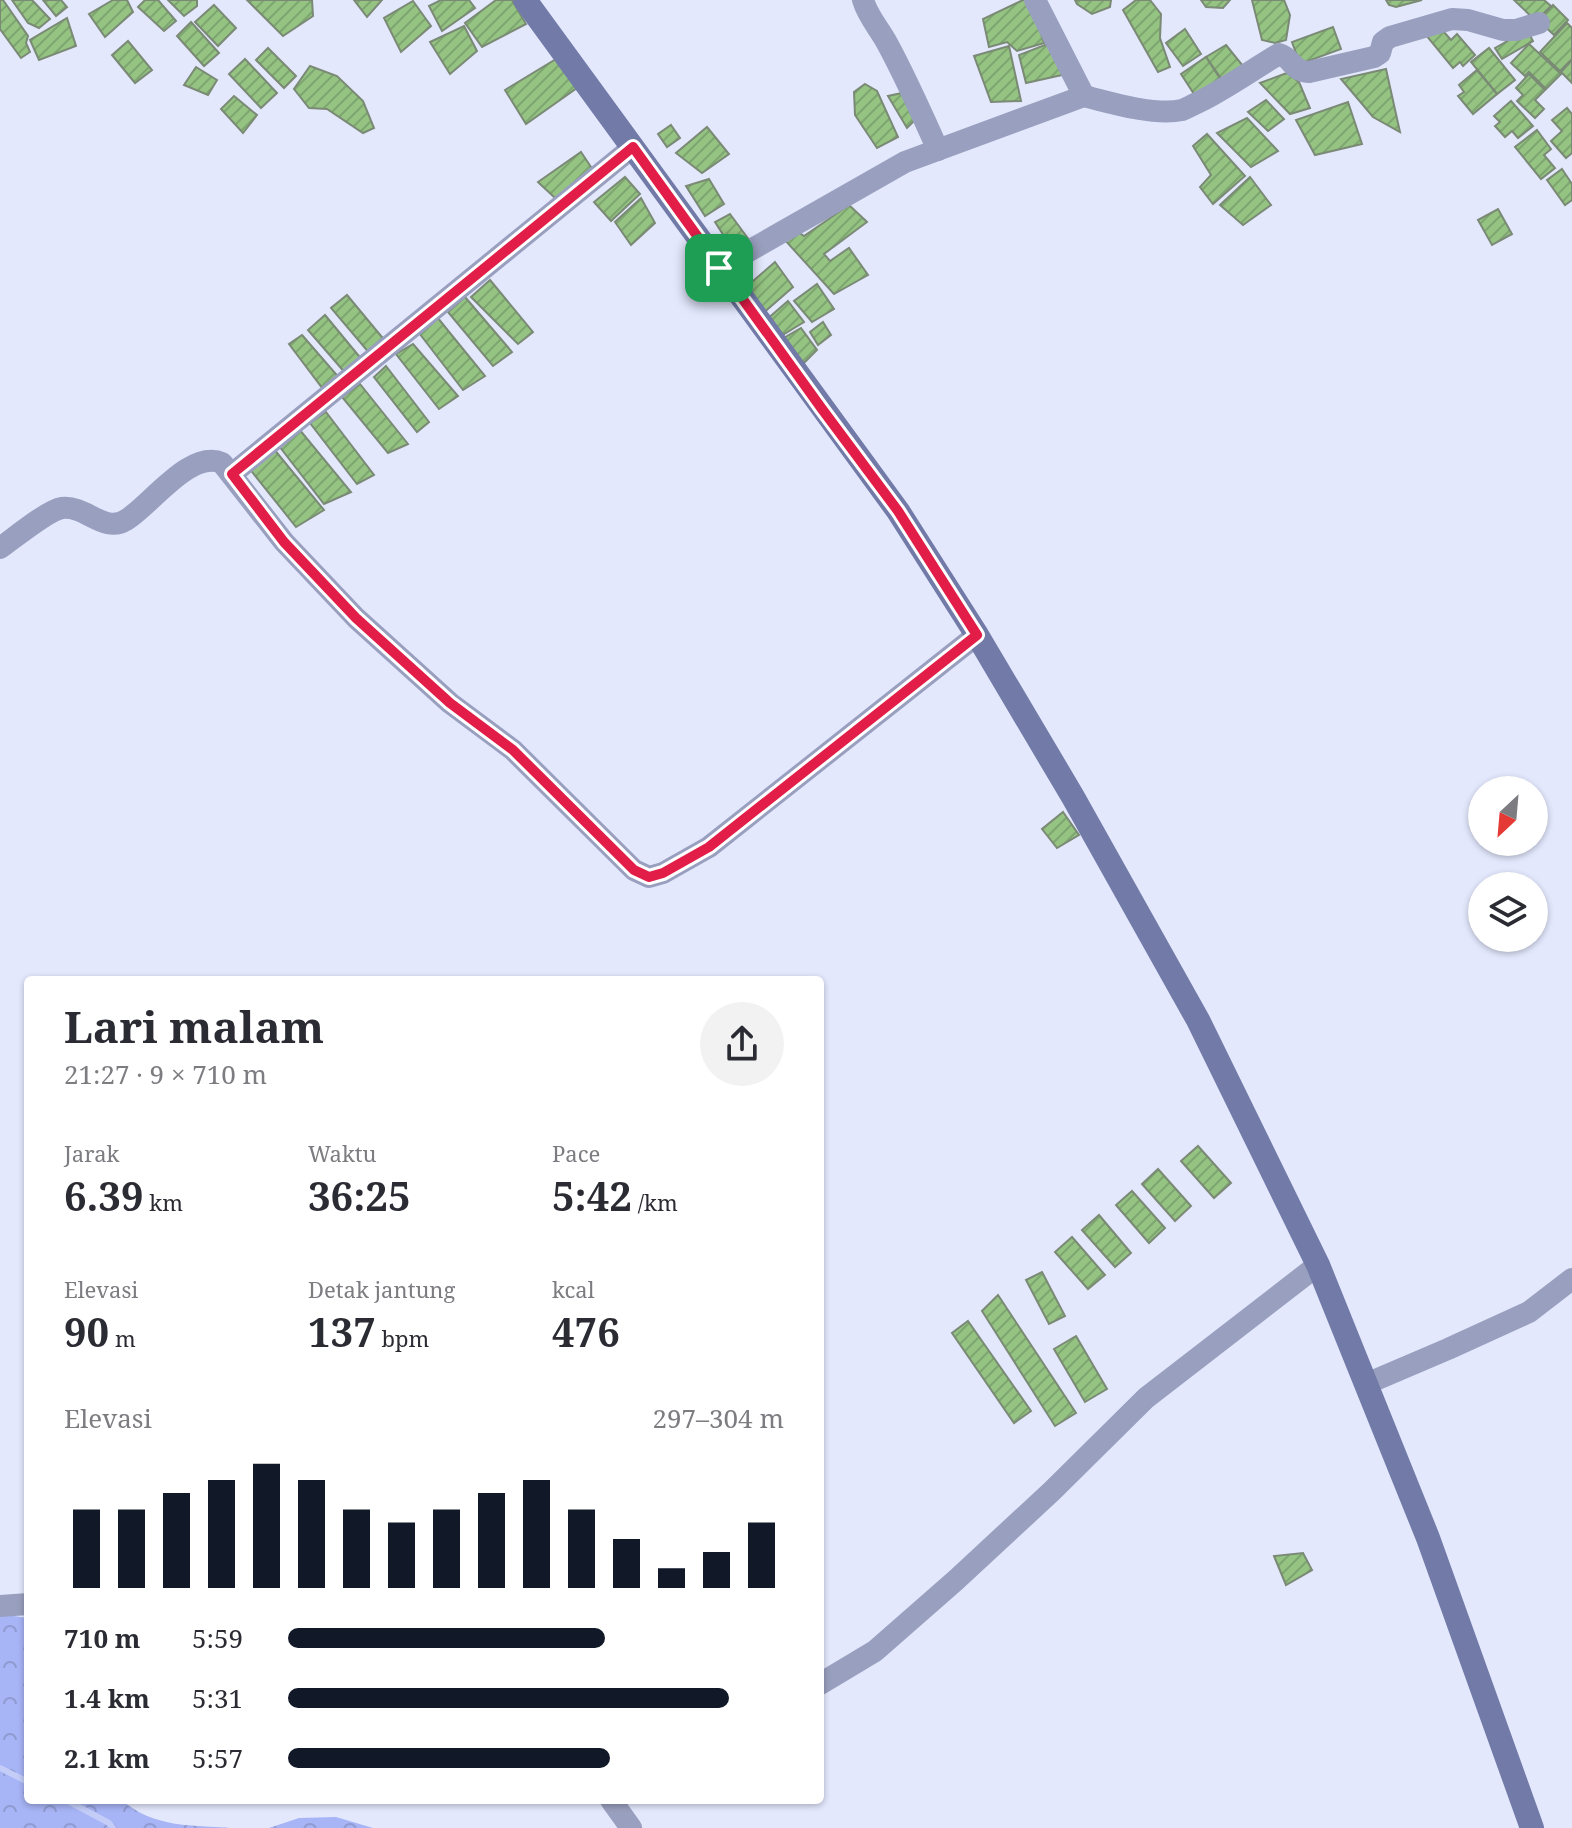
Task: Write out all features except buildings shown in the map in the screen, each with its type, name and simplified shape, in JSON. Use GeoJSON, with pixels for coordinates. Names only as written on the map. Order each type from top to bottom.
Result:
{"type":"FeatureCollection","features":[{"type":"Feature","properties":{"kind":"street"},"geometry":{"type":"LineString","coordinates":[[525,0],[898,511],[977,635],[1073,797],[1198,1020],[1318,1265],[1428,1538],[1532,1828]]}},
{"type":"Feature","properties":{"kind":"street"},"geometry":{"type":"LineString","coordinates":[[863,0],[866,12],[885,40],[938,150]]}},
{"type":"Feature","properties":{"kind":"street"},"geometry":{"type":"LineString","coordinates":[[1035,0],[1084,96]]}},
{"type":"Feature","properties":{"kind":"street"},"geometry":{"type":"LineString","coordinates":[[719,268],[905,162],[1084,96],[1151,110],[1182,110],[1217,93],[1279,54],[1286,56],[1296,69],[1309,72],[1374,57],[1390,37],[1452,19],[1503,30],[1516,30],[1539,23]]}},
{"type":"Feature","properties":{"kind":"street"},"geometry":{"type":"LineString","coordinates":[[232,474],[633,147]]}},
{"type":"Feature","properties":{"kind":"street"},"geometry":{"type":"LineString","coordinates":[[0,548],[62,508],[76,510],[114,525],[126,520],[194,464],[207,460],[222,463],[284,542],[356,618],[450,703],[513,750],[634,870],[649,877],[663,873],[709,847],[977,635]]}},
{"type":"Feature","properties":{"kind":"street"},"geometry":{"type":"LineString","coordinates":[[824,1682],[875,1651],[988,1551],[1146,1398],[1318,1265]]}},
{"type":"Feature","properties":{"kind":"street"},"geometry":{"type":"LineString","coordinates":[[1366,1384],[1529,1312],[1572,1279]]}},
{"type":"Feature","properties":{"kind":"street"},"geometry":{"type":"LineString","coordinates":[[0,1606],[24,1604]]}},
{"type":"Feature","properties":{"kind":"street"},"geometry":{"type":"LineString","coordinates":[[619,1804],[631,1828]]}},
{"type":"Feature","properties":{"kind":"green space"},"geometry":{"type":"Polygon","coordinates":[[[0,1614],[24,1617],[24,1804],[127,1804],[160,1820],[231,1828],[0,1828],[0,1614]]]}},
{"type":"Feature","properties":{"kind":"green space"},"geometry":{"type":"Polygon","coordinates":[[[336,1817],[373,1828],[269,1828],[299,1818],[336,1817]]]}},
{"type":"Feature","properties":{"kind":"waterway"},"geometry":{"type":"LineString","coordinates":[[0,1768],[24,1780]]}},
{"type":"Feature","properties":{"kind":"waterway"},"geometry":{"type":"LineString","coordinates":[[73,1804],[113,1828]]}},
{"type":"Feature","properties":{"kind":"route"},"geometry":{"type":"LineString","coordinates":[[633,147],[719,268],[898,511],[977,635],[709,847],[677,866],[649,877],[634,870],[513,750],[450,703],[356,618],[284,542],[232,474],[633,147]]}}]}
